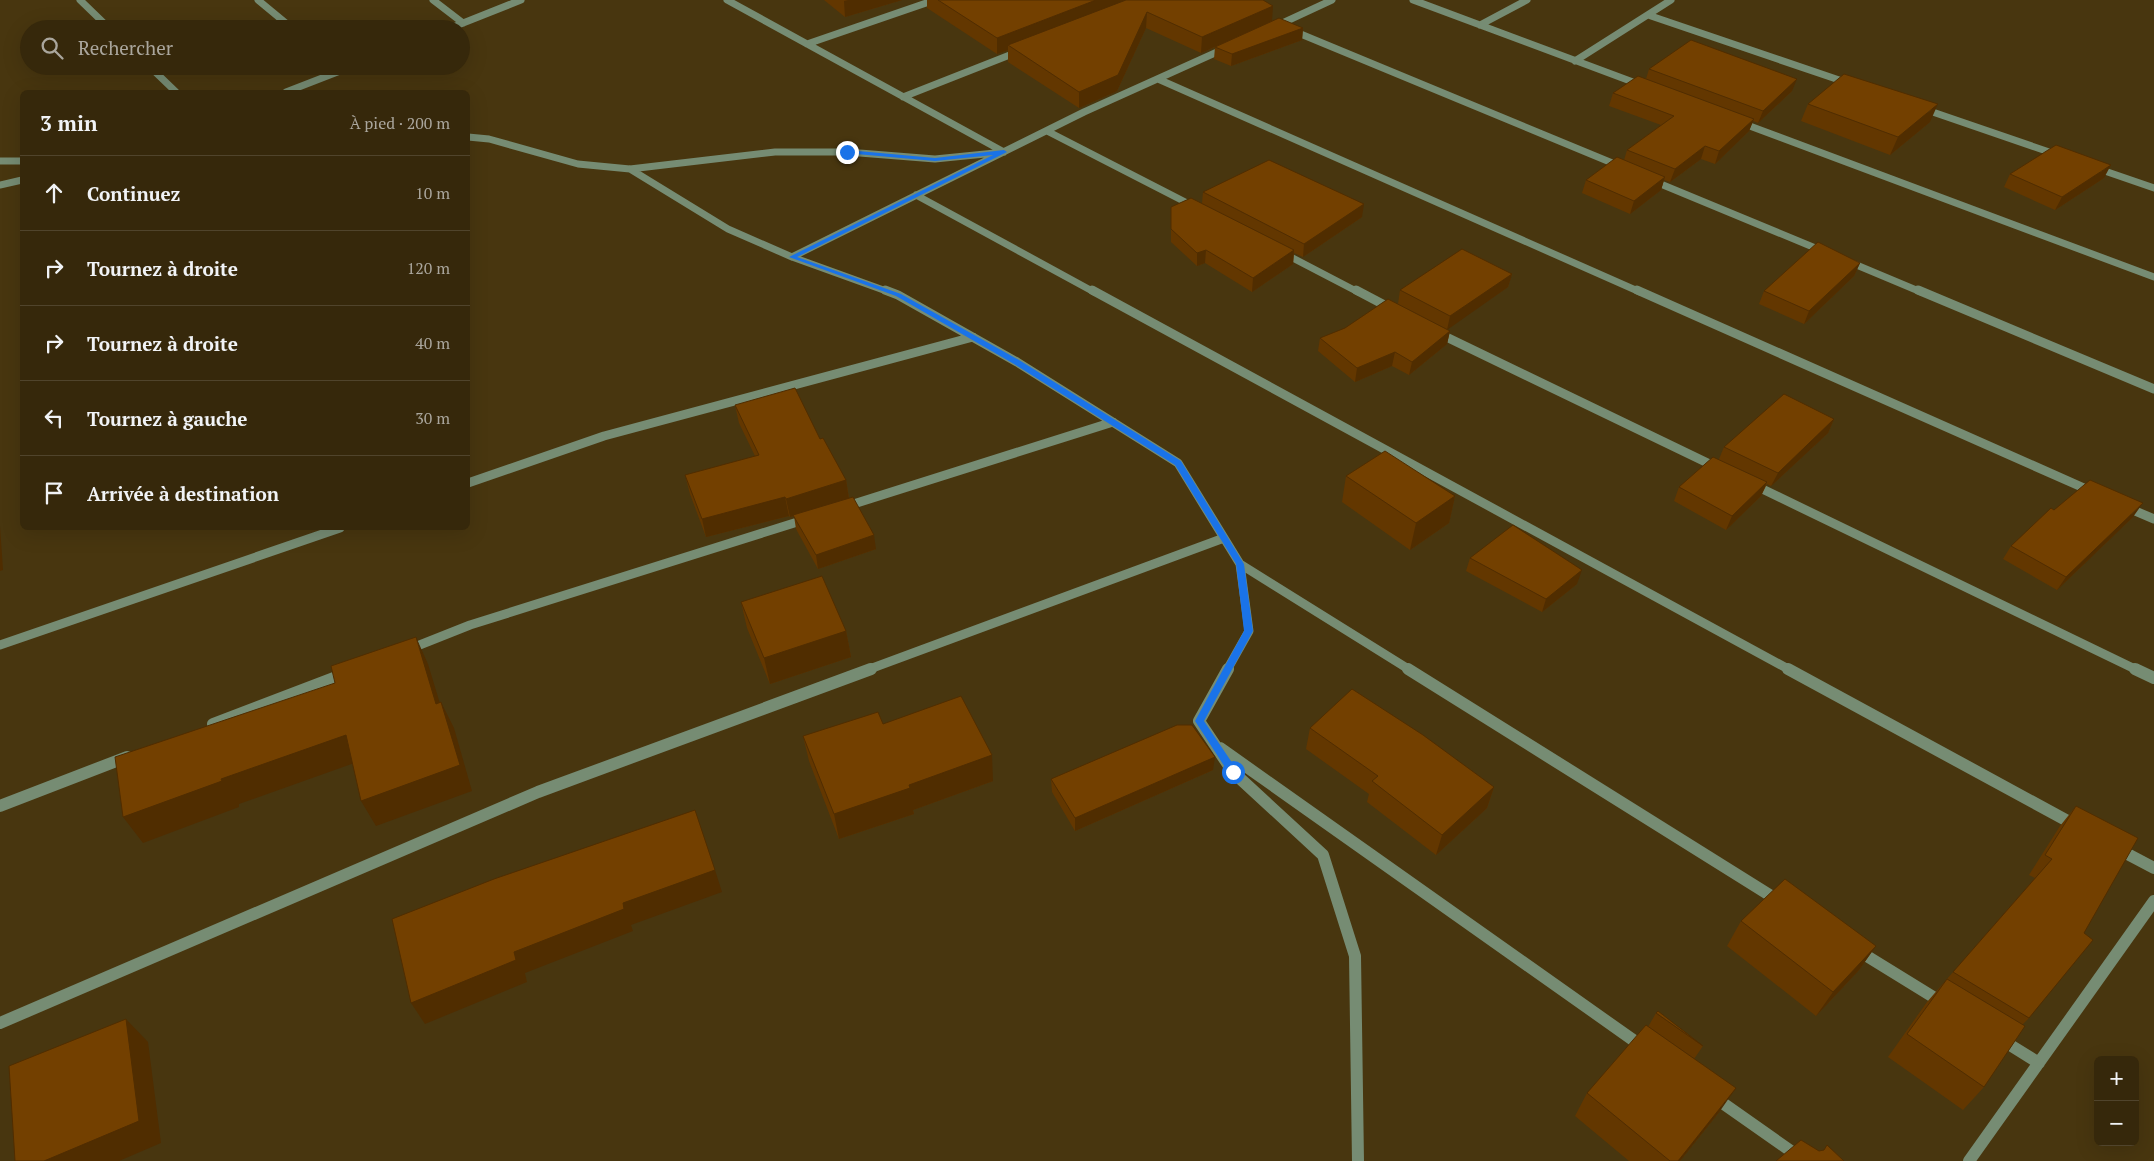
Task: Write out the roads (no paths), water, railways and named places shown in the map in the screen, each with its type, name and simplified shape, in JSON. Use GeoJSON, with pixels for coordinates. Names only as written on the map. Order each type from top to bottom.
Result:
{"type":"FeatureCollection","features":[{"type":"Feature","properties":{"kind":"street"},"geometry":{"type":"LineString","coordinates":[[80,0],[101,20]]}},
{"type":"Feature","properties":{"kind":"street"},"geometry":{"type":"LineString","coordinates":[[258,0],[282,20]]}},
{"type":"Feature","properties":{"kind":"street"},"geometry":{"type":"LineString","coordinates":[[432,0],[459,20]]}},
{"type":"Feature","properties":{"kind":"street"},"geometry":{"type":"LineString","coordinates":[[470,20],[521,0]]}},
{"type":"Feature","properties":{"kind":"street"},"geometry":{"type":"LineString","coordinates":[[726,0],[1004,152]]}},
{"type":"Feature","properties":{"kind":"street"},"geometry":{"type":"LineString","coordinates":[[807,44],[935,0]]}},
{"type":"Feature","properties":{"kind":"street"},"geometry":{"type":"LineString","coordinates":[[1270,29],[1332,0]]}},
{"type":"Feature","properties":{"kind":"street"},"geometry":{"type":"LineString","coordinates":[[1413,0],[1650,89]]}},
{"type":"Feature","properties":{"kind":"street"},"geometry":{"type":"LineString","coordinates":[[1480,25],[1527,0]]}},
{"type":"Feature","properties":{"kind":"street"},"geometry":{"type":"LineString","coordinates":[[1576,61],[1671,0]]}},
{"type":"Feature","properties":{"kind":"street"},"geometry":{"type":"LineString","coordinates":[[1648,15],[1860,87]]}},
{"type":"Feature","properties":{"kind":"street"},"geometry":{"type":"LineString","coordinates":[[1278,25],[1629,170]]}},
{"type":"Feature","properties":{"kind":"street"},"geometry":{"type":"LineString","coordinates":[[792,257],[1047,131],[1236,44]]}},
{"type":"Feature","properties":{"kind":"street"},"geometry":{"type":"LineString","coordinates":[[903,97],[1032,47]]}},
{"type":"Feature","properties":{"kind":"street"},"geometry":{"type":"LineString","coordinates":[[158,75],[174,90]]}},
{"type":"Feature","properties":{"kind":"street"},"geometry":{"type":"LineString","coordinates":[[291,90],[325,75]]}},
{"type":"Feature","properties":{"kind":"street"},"geometry":{"type":"LineString","coordinates":[[1158,79],[2099,494]]}},
{"type":"Feature","properties":{"kind":"street"},"geometry":{"type":"LineString","coordinates":[[1915,106],[2062,156]]}},
{"type":"Feature","properties":{"kind":"street"},"geometry":{"type":"LineString","coordinates":[[1734,120],[2154,277]]}},
{"type":"Feature","properties":{"kind":"street"},"geometry":{"type":"LineString","coordinates":[[1047,131],[1204,212]]}},
{"type":"Feature","properties":{"kind":"street"},"geometry":{"type":"LineString","coordinates":[[470,137],[489,139],[578,164],[630,169],[775,152],[847,152],[935,160],[1004,152]]}},
{"type":"Feature","properties":{"kind":"street"},"geometry":{"type":"LineString","coordinates":[[0,162],[20,161]]}},
{"type":"Feature","properties":{"kind":"street"},"geometry":{"type":"LineString","coordinates":[[2090,166],[2154,188]]}},
{"type":"Feature","properties":{"kind":"street"},"geometry":{"type":"LineString","coordinates":[[630,169],[728,229],[792,257],[898,295],[973,337],[1178,463],[1240,564],[1249,631],[1199,721],[1233,772],[1323,855],[1354,956],[1358,1161]]}},
{"type":"Feature","properties":{"kind":"street"},"geometry":{"type":"LineString","coordinates":[[1647,178],[1832,255]]}},
{"type":"Feature","properties":{"kind":"street"},"geometry":{"type":"LineString","coordinates":[[0,185],[20,180]]}},
{"type":"Feature","properties":{"kind":"street"},"geometry":{"type":"LineString","coordinates":[[916,195],[2084,830]]}},
{"type":"Feature","properties":{"kind":"street"},"geometry":{"type":"LineString","coordinates":[[1274,248],[1397,311]]}},
{"type":"Feature","properties":{"kind":"street"},"geometry":{"type":"LineString","coordinates":[[1841,258],[2154,389]]}},
{"type":"Feature","properties":{"kind":"street"},"geometry":{"type":"LineString","coordinates":[[1432,329],[1726,472]]}},
{"type":"Feature","properties":{"kind":"street"},"geometry":{"type":"LineString","coordinates":[[470,482],[604,436],[973,337]]}},
{"type":"Feature","properties":{"kind":"street"},"geometry":{"type":"LineString","coordinates":[[396,654],[470,626],[1113,422]]}},
{"type":"Feature","properties":{"kind":"street"},"geometry":{"type":"LineString","coordinates":[[1744,480],[2154,678]]}},
{"type":"Feature","properties":{"kind":"street"},"geometry":{"type":"LineString","coordinates":[[2118,503],[2154,519]]}},
{"type":"Feature","properties":{"kind":"street"},"geometry":{"type":"LineString","coordinates":[[0,645],[334,530]]}},
{"type":"Feature","properties":{"kind":"street"},"geometry":{"type":"LineString","coordinates":[[0,1023],[538,792],[1224,538]]}},
{"type":"Feature","properties":{"kind":"street"},"geometry":{"type":"LineString","coordinates":[[1240,564],[1789,907]]}},
{"type":"Feature","properties":{"kind":"street"},"geometry":{"type":"LineString","coordinates":[[203,728],[350,672]]}},
{"type":"Feature","properties":{"kind":"street"},"geometry":{"type":"LineString","coordinates":[[1215,744],[1653,1054]]}},
{"type":"Feature","properties":{"kind":"street"},"geometry":{"type":"LineString","coordinates":[[0,806],[138,753]]}},
{"type":"Feature","properties":{"kind":"street"},"geometry":{"type":"LineString","coordinates":[[2110,844],[2154,868]]}},
{"type":"Feature","properties":{"kind":"street"},"geometry":{"type":"LineString","coordinates":[[1969,1161],[2154,901]]}},
{"type":"Feature","properties":{"kind":"street"},"geometry":{"type":"LineString","coordinates":[[1848,944],[1949,1007]]}},
{"type":"Feature","properties":{"kind":"street"},"geometry":{"type":"LineString","coordinates":[[1990,1033],[2039,1063]]}},
{"type":"Feature","properties":{"kind":"street"},"geometry":{"type":"LineString","coordinates":[[1701,1088],[1805,1161]]}}]}
